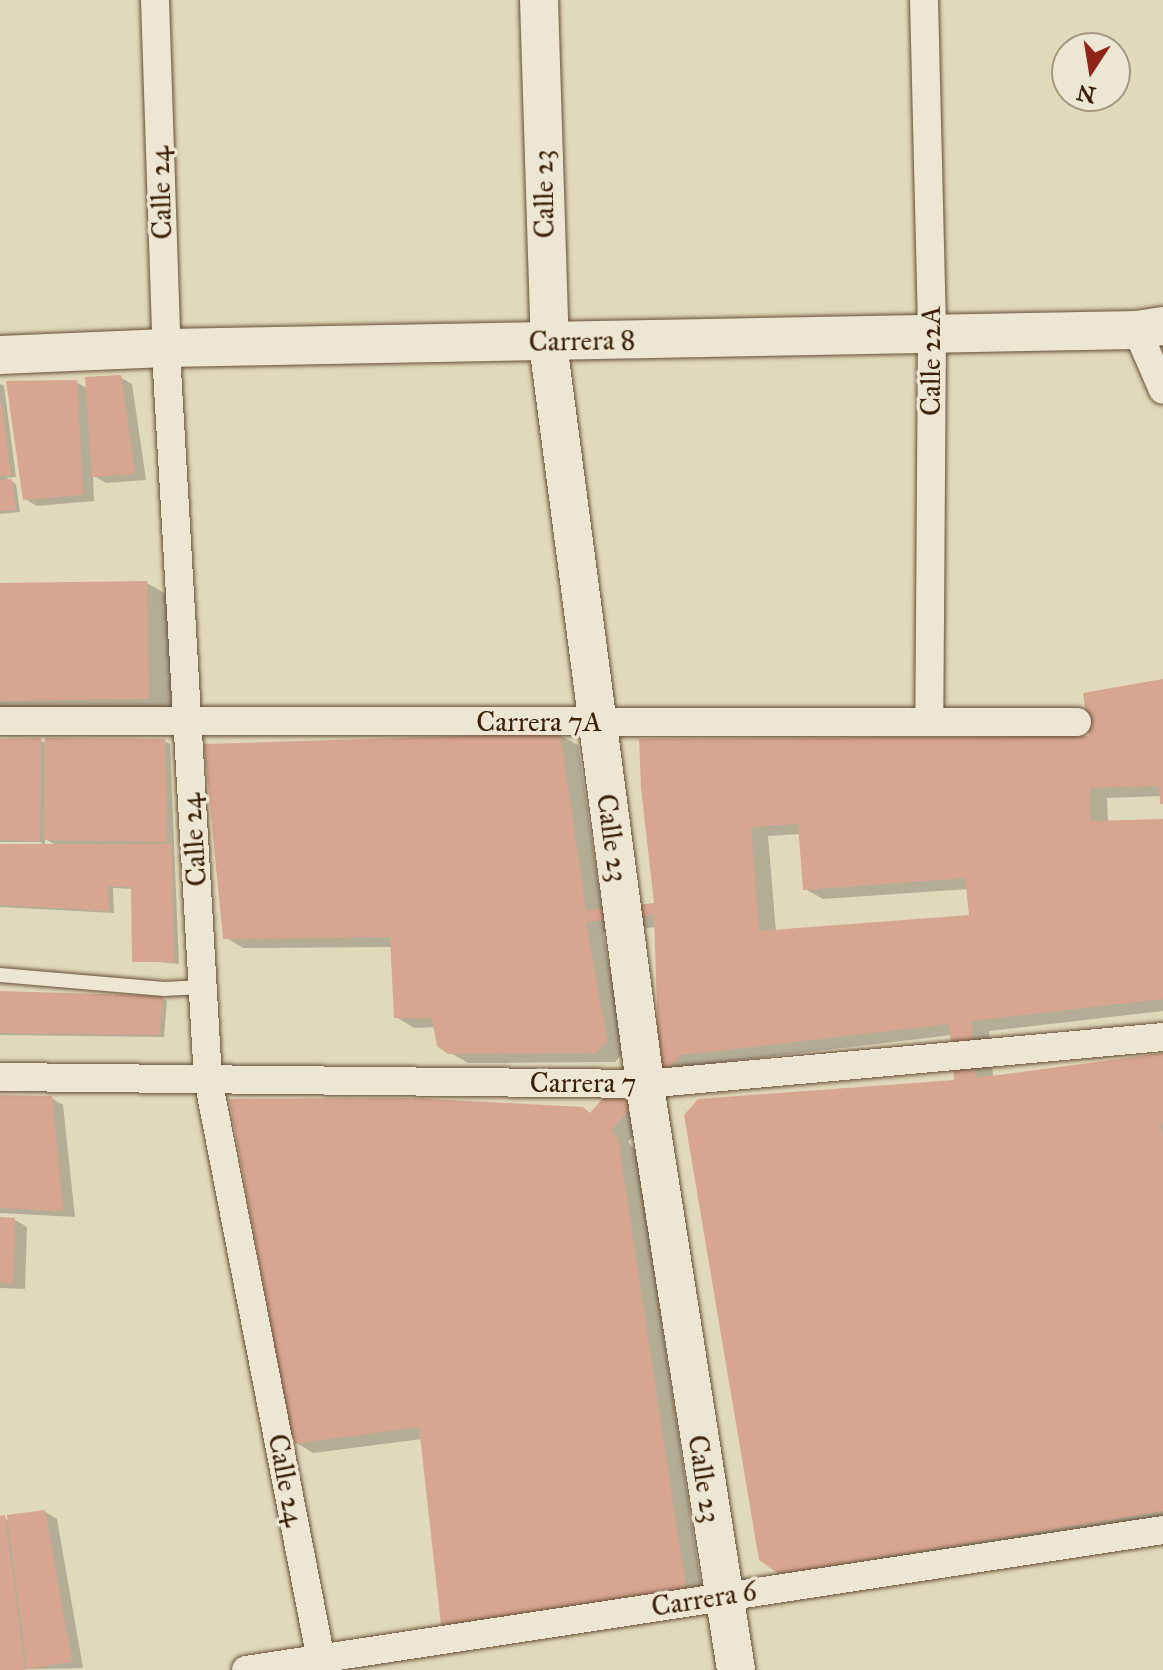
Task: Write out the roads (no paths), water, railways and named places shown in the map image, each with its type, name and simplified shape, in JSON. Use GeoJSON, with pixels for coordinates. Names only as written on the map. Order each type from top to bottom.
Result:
{"type":"FeatureCollection","features":[{"type":"Feature","properties":{"kind":"main road","name":"Calle 23"},"geometry":{"type":"LineString","coordinates":[[539,0],[548,342],[645,1084],[722,1596],[736,1670]]}},
{"type":"Feature","properties":{"kind":"main road","name":"Carrera 8"},"geometry":{"type":"LineString","coordinates":[[0,355],[166,348],[1150,328]]}},
{"type":"Feature","properties":{"kind":"street","name":"Calle 24"},"geometry":{"type":"LineString","coordinates":[[155,0],[166,348],[208,1079],[322,1665]]}},
{"type":"Feature","properties":{"kind":"street","name":"Calle 22A"},"geometry":{"type":"LineString","coordinates":[[924,0],[932,332],[929,722]]}},
{"type":"Feature","properties":{"kind":"street"},"geometry":{"type":"LineString","coordinates":[[1150,328],[1163,390]]}},
{"type":"Feature","properties":{"kind":"street","name":"Carrera 7A"},"geometry":{"type":"LineString","coordinates":[[0,721],[1077,722]]}},
{"type":"Feature","properties":{"kind":"street","name":"Carrera 7"},"geometry":{"type":"LineString","coordinates":[[0,1077],[645,1084],[1163,1037]]}},
{"type":"Feature","properties":{"kind":"street","name":"Carrera 6"},"geometry":{"type":"LineString","coordinates":[[246,1670],[322,1665],[722,1596],[1163,1530]]}},
{"type":"Feature","properties":{"kind":"lane"},"geometry":{"type":"LineString","coordinates":[[0,975],[164,989],[203,987]]}}]}
